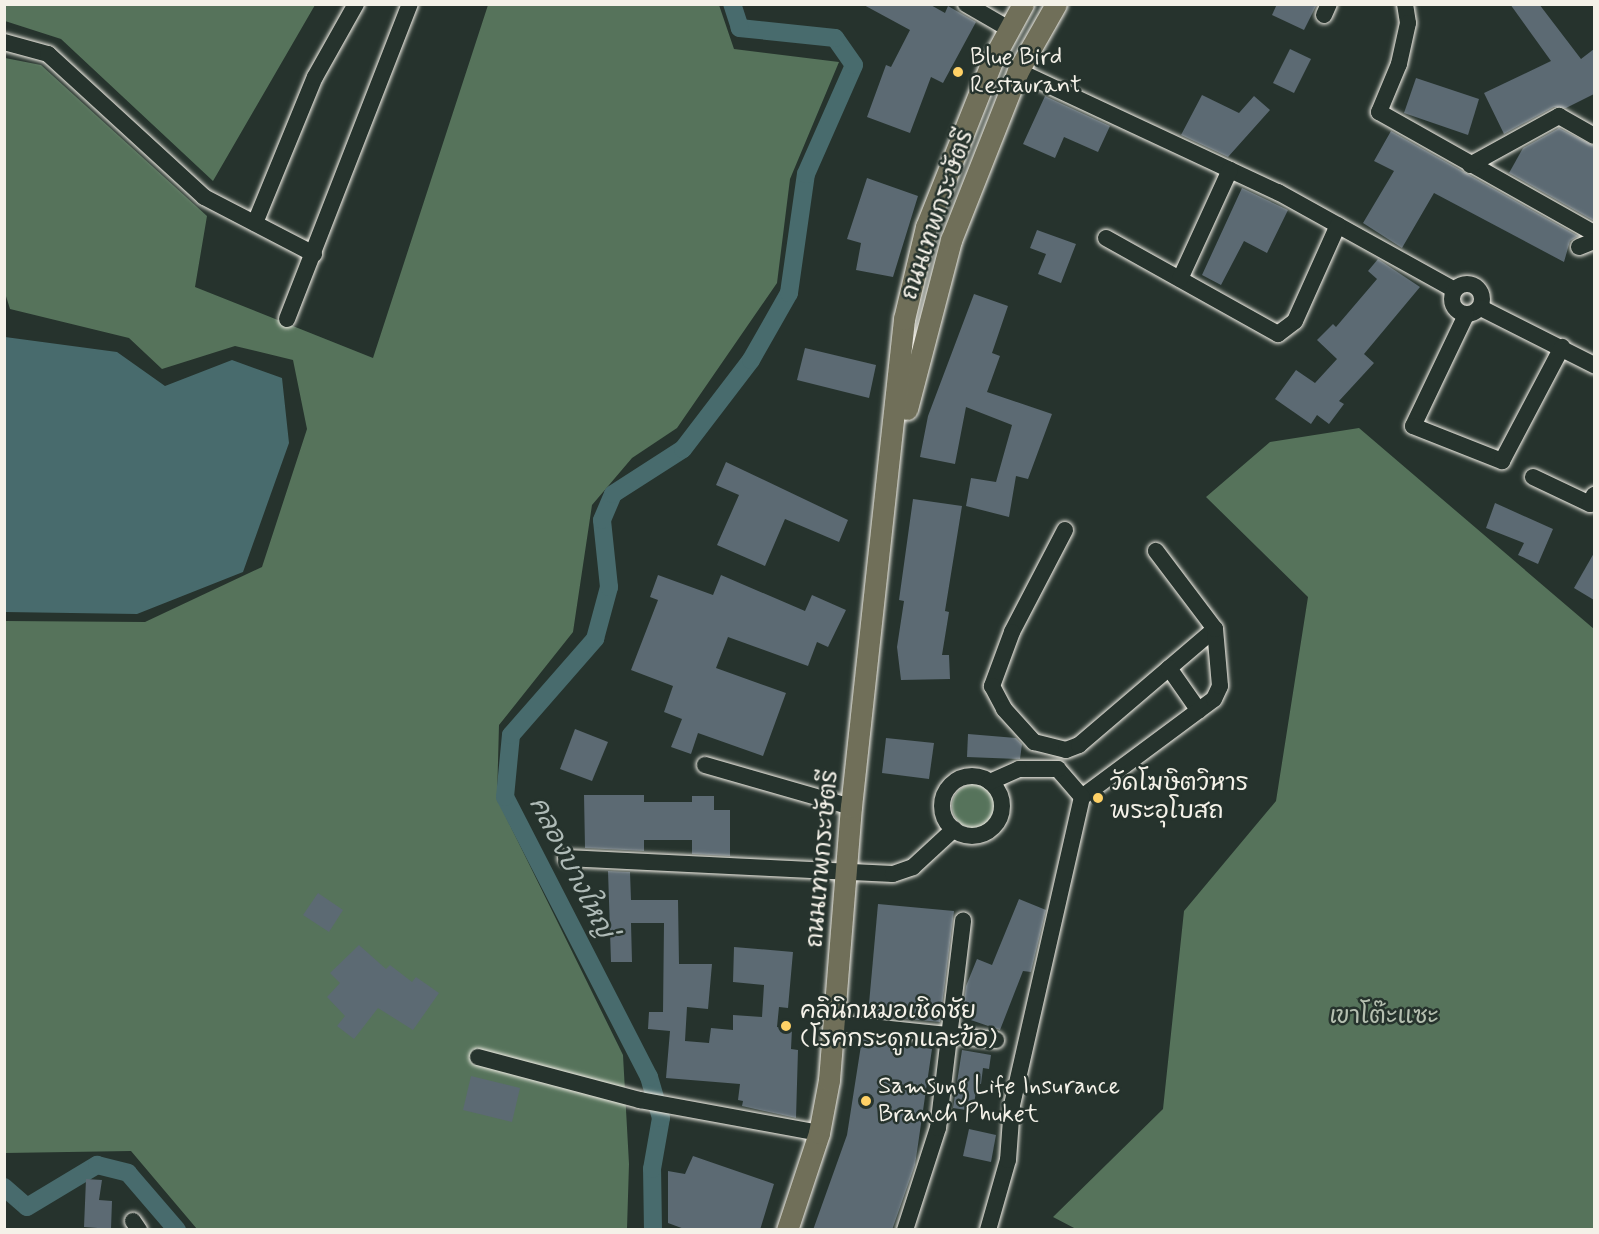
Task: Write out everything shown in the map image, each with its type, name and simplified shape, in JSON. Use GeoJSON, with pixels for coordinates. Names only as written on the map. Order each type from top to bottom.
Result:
{"type":"FeatureCollection","features":[{"type":"Feature","properties":{"kind":"main road","name":"ถนนเทพกระษัตรี"},"geometry":{"type":"LineString","coordinates":[[788,1230],[819,1133],[834,1023],[851,807],[889,489],[904,319],[926,226],[993,59],[1023,4]]}},
{"type":"Feature","properties":{"kind":"main road","name":"ถนนเทพกระษัตรี"},"geometry":{"type":"LineString","coordinates":[[889,489],[927,325],[951,240],[1018,71],[1056,4]]}},
{"type":"Feature","properties":{"kind":"main road"},"geometry":{"type":"LineString","coordinates":[[904,319],[927,325]]}},
{"type":"Feature","properties":{"kind":"street"},"geometry":{"type":"LineString","coordinates":[[255,223],[315,77],[356,4]]}},
{"type":"Feature","properties":{"kind":"street"},"geometry":{"type":"LineString","coordinates":[[287,319],[410,4]]}},
{"type":"Feature","properties":{"kind":"street"},"geometry":{"type":"LineString","coordinates":[[966,4],[1009,29]]}},
{"type":"Feature","properties":{"kind":"street"},"geometry":{"type":"LineString","coordinates":[[1405,4],[1408,23],[1399,63],[1379,112],[1594,233]]}},
{"type":"Feature","properties":{"kind":"street"},"geometry":{"type":"LineString","coordinates":[[4,42],[48,54],[204,197],[314,254]]}},
{"type":"Feature","properties":{"kind":"street"},"geometry":{"type":"LineString","coordinates":[[1018,71],[1230,170],[1338,225],[1455,290]]}},
{"type":"Feature","properties":{"kind":"street"},"geometry":{"type":"LineString","coordinates":[[1470,165],[1559,116],[1594,136]]}},
{"type":"Feature","properties":{"kind":"street"},"geometry":{"type":"LineString","coordinates":[[1180,279],[1230,170]]}},
{"type":"Feature","properties":{"kind":"street"},"geometry":{"type":"LineString","coordinates":[[1106,238],[1278,334],[1286,332],[1338,225]]}},
{"type":"Feature","properties":{"kind":"street"},"geometry":{"type":"LineString","coordinates":[[1455,290],[1464,284],[1478,288],[1483,297],[1473,311],[1413,426],[1502,461],[1563,347]]}},
{"type":"Feature","properties":{"kind":"street"},"geometry":{"type":"LineString","coordinates":[[1455,290],[1454,307],[1473,311],[1563,347],[1594,365]]}},
{"type":"Feature","properties":{"kind":"street"},"geometry":{"type":"LineString","coordinates":[[1533,477],[1590,504],[1594,495]]}},
{"type":"Feature","properties":{"kind":"street"},"geometry":{"type":"LineString","coordinates":[[1065,530],[1012,632],[994,681],[993,693],[1034,742],[1066,750],[1079,745],[1215,629]]}},
{"type":"Feature","properties":{"kind":"street"},"geometry":{"type":"LineString","coordinates":[[988,1230],[1008,1160],[1012,1105],[1082,797],[1214,699],[1220,686],[1215,629],[1156,551]]}},
{"type":"Feature","properties":{"kind":"street"},"geometry":{"type":"LineString","coordinates":[[1169,668],[1199,711]]}},
{"type":"Feature","properties":{"kind":"street"},"geometry":{"type":"LineString","coordinates":[[705,765],[851,807]]}},
{"type":"Feature","properties":{"kind":"street"},"geometry":{"type":"LineString","coordinates":[[990,782],[1002,801],[994,826],[979,835],[954,829],[942,807],[948,788],[966,777],[990,782],[1019,769],[1059,769],[1082,797]]}},
{"type":"Feature","properties":{"kind":"street"},"geometry":{"type":"LineString","coordinates":[[566,858],[893,874],[913,867],[954,829]]}},
{"type":"Feature","properties":{"kind":"street"},"geometry":{"type":"LineString","coordinates":[[905,1230],[938,1128],[963,920]]}},
{"type":"Feature","properties":{"kind":"street"},"geometry":{"type":"LineString","coordinates":[[834,1023],[996,1040]]}},
{"type":"Feature","properties":{"kind":"street"},"geometry":{"type":"LineString","coordinates":[[478,1057],[650,1101],[819,1133]]}},
{"type":"Feature","properties":{"kind":"green space"},"geometry":{"type":"Polygon","coordinates":[[[5,4],[315,5],[213,181],[61,39],[5,21],[5,4]]]}},
{"type":"Feature","properties":{"kind":"green space"},"geometry":{"type":"Polygon","coordinates":[[[488,5],[719,5],[734,49],[839,62],[790,179],[777,283],[677,428],[632,458],[592,505],[573,632],[499,725],[497,799],[623,1055],[629,1164],[627,1229],[197,1229],[131,1151],[5,1153],[5,621],[145,622],[262,567],[307,429],[293,360],[235,346],[162,369],[129,338],[10,309],[5,293],[5,58],[41,65],[207,216],[195,287],[373,358],[488,5]]]}},
{"type":"Feature","properties":{"kind":"green space","name":"เขาโต๊ะแซะ"},"geometry":{"type":"Polygon","coordinates":[[[1359,428],[1594,629],[1594,1229],[1076,1229],[1053,1217],[1163,1109],[1184,911],[1276,801],[1308,597],[1206,497],[1270,442],[1359,428]]]}},
{"type":"Feature","properties":{"kind":"green space"},"geometry":{"type":"Polygon","coordinates":[[[974,784],[982,785],[990,790],[995,798],[995,814],[990,822],[982,827],[974,828],[966,827],[958,822],[953,814],[952,806],[953,798],[958,790],[966,785],[974,784]]]}},
{"type":"Feature","properties":{"kind":"water"},"geometry":{"type":"Polygon","coordinates":[[[5,337],[117,352],[165,386],[232,360],[282,378],[289,443],[243,572],[137,614],[5,612],[5,337]]]}},
{"type":"Feature","properties":{"kind":"building"},"geometry":{"type":"Polygon","coordinates":[[[862,4],[929,4],[945,13],[948,6],[976,22],[943,83],[931,77],[910,133],[867,117],[886,65],[891,67],[910,30],[862,4]]]}},
{"type":"Feature","properties":{"kind":"building"},"geometry":{"type":"Polygon","coordinates":[[[1277,4],[1317,4],[1304,30],[1272,15],[1277,4]]]}},
{"type":"Feature","properties":{"kind":"building"},"geometry":{"type":"Polygon","coordinates":[[[1510,4],[1539,4],[1581,59],[1594,49],[1594,94],[1566,108],[1554,107],[1504,134],[1484,93],[1551,61],[1510,4]]]}},
{"type":"Feature","properties":{"kind":"building"},"geometry":{"type":"Polygon","coordinates":[[[1290,49],[1311,59],[1294,93],[1273,83],[1290,49]]]}},
{"type":"Feature","properties":{"kind":"building"},"geometry":{"type":"Polygon","coordinates":[[[1416,78],[1479,99],[1468,135],[1404,113],[1416,78]]]}},
{"type":"Feature","properties":{"kind":"building"},"geometry":{"type":"Polygon","coordinates":[[[1202,95],[1239,113],[1254,96],[1270,110],[1228,157],[1181,135],[1202,95]]]}},
{"type":"Feature","properties":{"kind":"building"},"geometry":{"type":"Polygon","coordinates":[[[1045,96],[1110,126],[1098,152],[1064,137],[1055,158],[1023,144],[1045,96]]]}},
{"type":"Feature","properties":{"kind":"building"},"geometry":{"type":"Polygon","coordinates":[[[1559,128],[1594,146],[1594,221],[1509,173],[1523,148],[1559,128]]]}},
{"type":"Feature","properties":{"kind":"building"},"geometry":{"type":"Polygon","coordinates":[[[1391,131],[1578,236],[1570,241],[1564,262],[1434,193],[1402,248],[1363,223],[1394,171],[1374,161],[1391,131]]]}},
{"type":"Feature","properties":{"kind":"building"},"geometry":{"type":"Polygon","coordinates":[[[867,178],[918,196],[893,277],[856,270],[861,243],[847,239],[867,178]]]}},
{"type":"Feature","properties":{"kind":"building"},"geometry":{"type":"Polygon","coordinates":[[[1242,188],[1288,210],[1267,253],[1244,241],[1221,285],[1202,275],[1242,188]]]}},
{"type":"Feature","properties":{"kind":"building"},"geometry":{"type":"Polygon","coordinates":[[[1037,230],[1076,244],[1061,283],[1038,274],[1046,254],[1030,248],[1037,230]]]}},
{"type":"Feature","properties":{"kind":"building"},"geometry":{"type":"Polygon","coordinates":[[[1378,259],[1420,287],[1364,354],[1374,363],[1339,401],[1344,404],[1329,424],[1317,415],[1311,424],[1275,399],[1296,370],[1315,383],[1337,359],[1317,340],[1333,324],[1336,327],[1377,279],[1368,271],[1378,259]]]}},
{"type":"Feature","properties":{"kind":"building"},"geometry":{"type":"Polygon","coordinates":[[[974,294],[1008,306],[992,353],[1000,356],[987,392],[1052,414],[1028,479],[1016,476],[1009,517],[966,506],[971,478],[996,482],[1012,425],[966,407],[955,464],[920,457],[928,416],[974,294]]]}},
{"type":"Feature","properties":{"kind":"building"},"geometry":{"type":"Polygon","coordinates":[[[805,348],[876,365],[869,398],[797,380],[805,348]]]}},
{"type":"Feature","properties":{"kind":"building"},"geometry":{"type":"Polygon","coordinates":[[[726,462],[848,520],[839,542],[785,519],[765,566],[717,545],[739,495],[716,485],[726,462]]]}},
{"type":"Feature","properties":{"kind":"building"},"geometry":{"type":"Polygon","coordinates":[[[913,499],[962,506],[945,611],[949,612],[942,655],[949,655],[950,679],[901,680],[897,647],[904,601],[899,600],[913,499]]]}},
{"type":"Feature","properties":{"kind":"building"},"geometry":{"type":"Polygon","coordinates":[[[1495,503],[1553,529],[1538,564],[1518,555],[1524,543],[1486,528],[1495,503]]]}},
{"type":"Feature","properties":{"kind":"building"},"geometry":{"type":"Polygon","coordinates":[[[1594,553],[1594,600],[1574,588],[1594,553]]]}},
{"type":"Feature","properties":{"kind":"building"},"geometry":{"type":"Polygon","coordinates":[[[658,575],[713,595],[721,575],[805,611],[812,595],[846,610],[828,647],[817,642],[808,666],[728,637],[716,668],[786,693],[763,756],[698,733],[691,754],[671,747],[682,719],[664,712],[673,686],[631,670],[658,600],[650,597],[658,575]]]}},
{"type":"Feature","properties":{"kind":"building"},"geometry":{"type":"Polygon","coordinates":[[[575,729],[608,742],[592,781],[560,769],[575,729]]]}},
{"type":"Feature","properties":{"kind":"building"},"geometry":{"type":"Polygon","coordinates":[[[968,734],[1016,738],[1022,744],[1020,759],[967,757],[968,734]]]}},
{"type":"Feature","properties":{"kind":"building"},"geometry":{"type":"Polygon","coordinates":[[[886,738],[934,743],[929,779],[882,773],[886,738]]]}},
{"type":"Feature","properties":{"kind":"building"},"geometry":{"type":"Polygon","coordinates":[[[584,795],[644,795],[644,802],[692,802],[692,796],[714,796],[714,810],[730,810],[730,856],[692,854],[692,840],[644,840],[644,851],[585,848],[584,795]]]}},
{"type":"Feature","properties":{"kind":"building"},"geometry":{"type":"Polygon","coordinates":[[[608,871],[630,872],[631,900],[678,900],[679,964],[712,964],[708,1009],[687,1007],[685,1041],[709,1043],[711,1028],[733,1030],[733,1015],[762,1017],[764,985],[733,982],[734,947],[793,952],[788,1008],[779,1007],[777,1027],[792,1029],[791,1049],[798,1050],[796,1118],[742,1106],[743,1101],[738,1100],[740,1084],[666,1078],[670,1031],[648,1029],[649,1012],[663,1012],[664,923],[631,923],[632,962],[611,962],[608,871]]]}},
{"type":"Feature","properties":{"kind":"building"},"geometry":{"type":"Polygon","coordinates":[[[318,893],[343,910],[329,932],[303,915],[318,893]]]}},
{"type":"Feature","properties":{"kind":"building"},"geometry":{"type":"Polygon","coordinates":[[[1019,899],[1046,910],[1031,972],[1023,971],[1000,1030],[962,1017],[966,986],[977,959],[992,965],[1019,899]]]}},
{"type":"Feature","properties":{"kind":"building"},"geometry":{"type":"Polygon","coordinates":[[[878,904],[954,911],[940,1022],[868,1015],[878,904]]]}},
{"type":"Feature","properties":{"kind":"building"},"geometry":{"type":"Polygon","coordinates":[[[359,945],[386,969],[390,965],[412,982],[416,977],[439,993],[413,1030],[378,1008],[354,1039],[337,1026],[345,1016],[327,997],[340,983],[330,973],[359,945]]]}},
{"type":"Feature","properties":{"kind":"building"},"geometry":{"type":"Polygon","coordinates":[[[862,1039],[932,1049],[915,1165],[892,1230],[813,1230],[847,1135],[862,1039]]]}},
{"type":"Feature","properties":{"kind":"building"},"geometry":{"type":"Polygon","coordinates":[[[962,1050],[991,1055],[989,1069],[983,1068],[981,1084],[977,1084],[973,1111],[953,1108],[962,1050]]]}},
{"type":"Feature","properties":{"kind":"building"},"geometry":{"type":"Polygon","coordinates":[[[471,1076],[520,1088],[512,1122],[463,1110],[471,1076]]]}},
{"type":"Feature","properties":{"kind":"building"},"geometry":{"type":"Polygon","coordinates":[[[969,1129],[996,1135],[991,1162],[963,1156],[969,1129]]]}},
{"type":"Feature","properties":{"kind":"building"},"geometry":{"type":"Polygon","coordinates":[[[693,1156],[774,1184],[760,1230],[687,1230],[668,1223],[668,1171],[685,1174],[693,1156]]]}},
{"type":"Feature","properties":{"kind":"building"},"geometry":{"type":"Polygon","coordinates":[[[86,1179],[102,1180],[99,1200],[112,1201],[111,1229],[84,1227],[86,1179]]]}},
{"type":"Feature","properties":{"kind":"waterway","name":"คลองบางใหญ่"},"geometry":{"type":"LineString","coordinates":[[653,1230],[652,1169],[661,1118],[649,1077],[505,797],[511,735],[595,639],[609,587],[602,520],[613,494],[683,449],[751,360],[789,293],[806,174],[854,65],[835,38],[740,28],[732,4]]}},
{"type":"Feature","properties":{"kind":"waterway"},"geometry":{"type":"LineString","coordinates":[[4,1187],[27,1207],[97,1165],[128,1173],[177,1230]]}},
{"type":"Feature","properties":{"kind":"place","name":"Blue Bird Restaurant"},"geometry":{"type":"Point","coordinates":[958,72]}},
{"type":"Feature","properties":{"kind":"place","name":"วัดโฆษิตวิหาร พระอุโบสถ"},"geometry":{"type":"Point","coordinates":[1098,798]}},
{"type":"Feature","properties":{"kind":"place","name":"คลินิกหมอเชิดชัย (โรคกระดูกและข้อ)"},"geometry":{"type":"Point","coordinates":[786,1026]}},
{"type":"Feature","properties":{"kind":"place","name":"Samsung Life Insurance Branch Phuket"},"geometry":{"type":"Point","coordinates":[866,1101]}}]}
